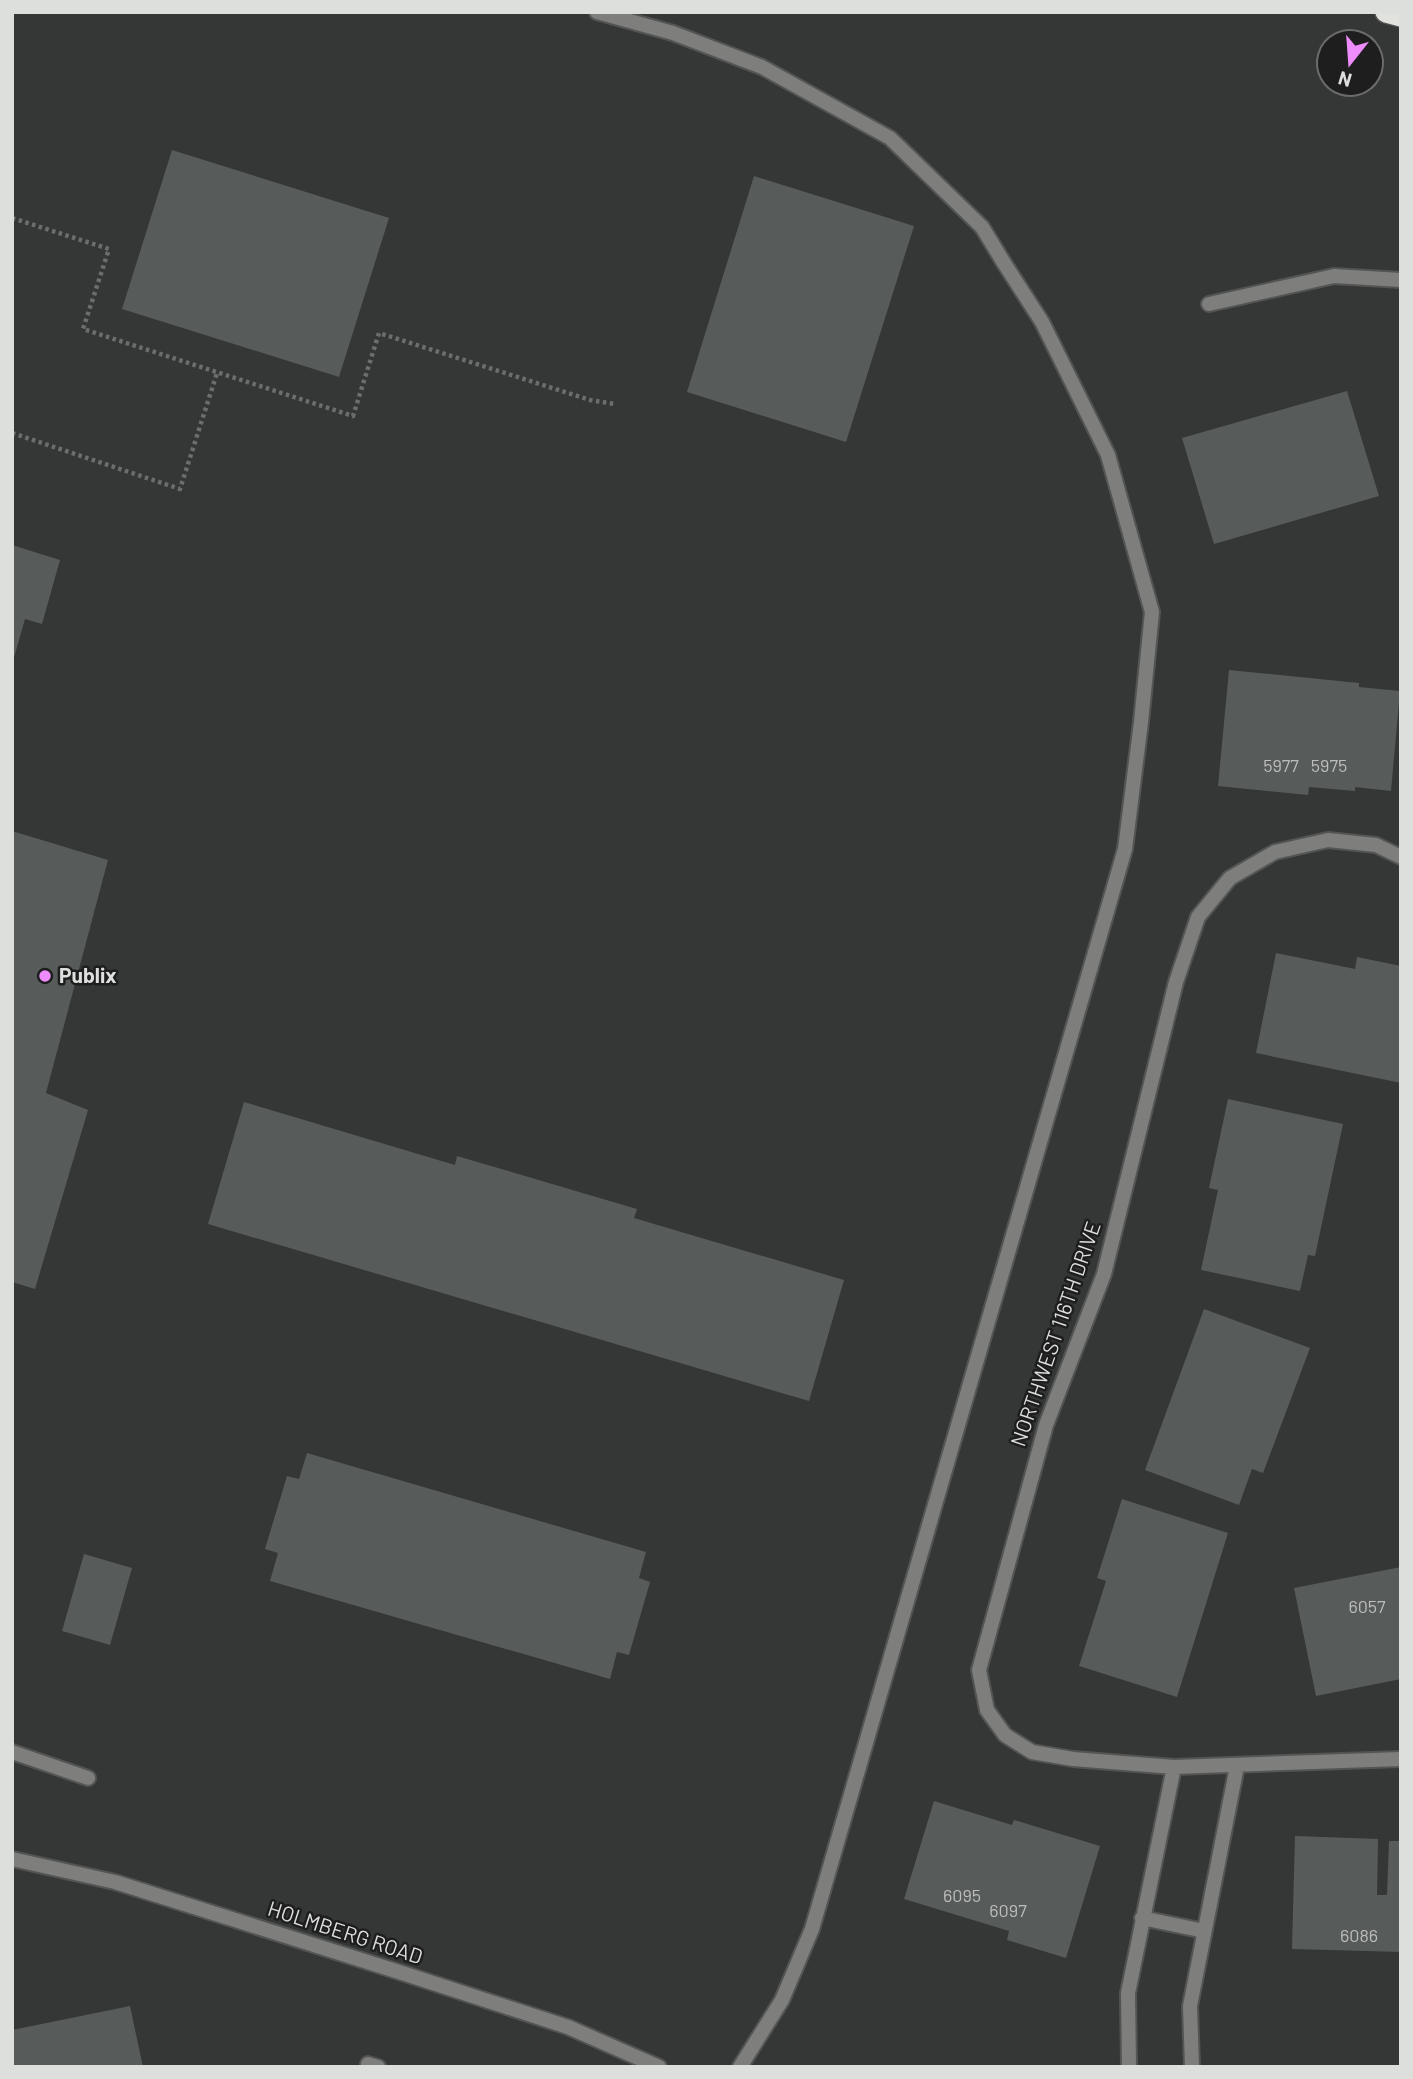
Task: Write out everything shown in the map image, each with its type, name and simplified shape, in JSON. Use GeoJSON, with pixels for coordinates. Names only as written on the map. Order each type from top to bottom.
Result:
{"type":"FeatureCollection","features":[{"type":"Feature","properties":{"kind":"highway"},"geometry":{"type":"LineString","coordinates":[[1386,12],[1401,16]]}},
{"type":"Feature","properties":{"kind":"street"},"geometry":{"type":"LineString","coordinates":[[597,12],[673,33],[762,67],[890,138],[982,227],[1042,323],[1108,455],[1152,612],[1125,849],[812,1929],[782,2000],[740,2067]]}},
{"type":"Feature","properties":{"kind":"street"},"geometry":{"type":"LineString","coordinates":[[1209,304],[1334,276],[1401,281]]}},
{"type":"Feature","properties":{"kind":"street","name":"NORTHWEST 116TH DRIVE"},"geometry":{"type":"LineString","coordinates":[[1401,857],[1376,845],[1328,840],[1275,852],[1230,878],[1198,917],[1176,982],[1104,1274],[1046,1425],[979,1670],[987,1710],[1005,1735],[1032,1752],[1073,1759],[1174,1767],[1401,1759]]}},
{"type":"Feature","properties":{"kind":"street"},"geometry":{"type":"LineString","coordinates":[[12,1752],[88,1777]]}},
{"type":"Feature","properties":{"kind":"street"},"geometry":{"type":"LineString","coordinates":[[1192,2067],[1190,2006],[1237,1766]]}},
{"type":"Feature","properties":{"kind":"street"},"geometry":{"type":"LineString","coordinates":[[1129,2067],[1128,1993],[1174,1767]]}},
{"type":"Feature","properties":{"kind":"street","name":"HOLMBERG ROAD"},"geometry":{"type":"LineString","coordinates":[[12,1859],[115,1882],[370,1962],[568,2027],[659,2067]]}},
{"type":"Feature","properties":{"kind":"street"},"geometry":{"type":"LineString","coordinates":[[1142,1919],[1204,1930]]}},
{"type":"Feature","properties":{"kind":"path"},"geometry":{"type":"LineString","coordinates":[[12,218],[109,249],[83,329],[353,416],[379,333],[590,400],[615,404]]}},
{"type":"Feature","properties":{"kind":"path"},"geometry":{"type":"LineString","coordinates":[[12,433],[180,489],[217,373]]}},
{"type":"Feature","properties":{"kind":"building"},"geometry":{"type":"Polygon","coordinates":[[[172,150],[389,218],[339,377],[122,309],[172,150]]]}},
{"type":"Feature","properties":{"kind":"building"},"geometry":{"type":"Polygon","coordinates":[[[754,176],[914,226],[846,442],[687,392],[754,176]]]}},
{"type":"Feature","properties":{"kind":"building"},"geometry":{"type":"Polygon","coordinates":[[[1347,391],[1379,496],[1214,544],[1182,438],[1347,391]]]}},
{"type":"Feature","properties":{"kind":"building"},"geometry":{"type":"Polygon","coordinates":[[[12,545],[60,560],[42,624],[25,619],[13,661],[12,545]]]}},
{"type":"Feature","properties":{"kind":"building"},"geometry":{"type":"Polygon","coordinates":[[[1229,670],[1359,683],[1359,687],[1400,691],[1391,791],[1355,787],[1355,791],[1309,787],[1308,795],[1218,786],[1229,670]]]}},
{"type":"Feature","properties":{"kind":"building","name":"Publix"},"geometry":{"type":"Polygon","coordinates":[[[12,831],[108,860],[46,1093],[88,1110],[35,1289],[12,1282],[12,831]]]}},
{"type":"Feature","properties":{"kind":"building"},"geometry":{"type":"Polygon","coordinates":[[[1276,953],[1355,969],[1357,957],[1401,966],[1401,1083],[1256,1053],[1276,953]]]}},
{"type":"Feature","properties":{"kind":"building"},"geometry":{"type":"Polygon","coordinates":[[[1228,1099],[1343,1124],[1315,1256],[1308,1255],[1300,1291],[1201,1270],[1218,1190],[1209,1188],[1228,1099]]]}},
{"type":"Feature","properties":{"kind":"building"},"geometry":{"type":"Polygon","coordinates":[[[244,1102],[455,1165],[457,1156],[637,1209],[634,1218],[844,1280],[809,1401],[208,1224],[244,1102]]]}},
{"type":"Feature","properties":{"kind":"building"},"geometry":{"type":"Polygon","coordinates":[[[1204,1309],[1310,1348],[1263,1473],[1252,1469],[1239,1505],[1145,1470],[1204,1309]]]}},
{"type":"Feature","properties":{"kind":"building"},"geometry":{"type":"Polygon","coordinates":[[[307,1453],[646,1552],[639,1578],[650,1582],[629,1655],[617,1652],[610,1679],[270,1581],[278,1553],[265,1549],[287,1476],[299,1479],[307,1453]]]}},
{"type":"Feature","properties":{"kind":"building"},"geometry":{"type":"Polygon","coordinates":[[[1122,1499],[1228,1533],[1177,1697],[1079,1666],[1106,1581],[1097,1578],[1122,1499]]]}},
{"type":"Feature","properties":{"kind":"building"},"geometry":{"type":"Polygon","coordinates":[[[84,1554],[132,1568],[110,1645],[62,1631],[84,1554]]]}},
{"type":"Feature","properties":{"kind":"building"},"geometry":{"type":"Polygon","coordinates":[[[1401,1567],[1401,1679],[1316,1696],[1294,1588],[1401,1567]]]}},
{"type":"Feature","properties":{"kind":"building"},"geometry":{"type":"Polygon","coordinates":[[[934,1801],[1012,1825],[1014,1820],[1100,1846],[1066,1958],[1007,1940],[1009,1931],[904,1899],[934,1801]]]}},
{"type":"Feature","properties":{"kind":"building"},"geometry":{"type":"Polygon","coordinates":[[[1295,1836],[1378,1839],[1377,1895],[1387,1895],[1389,1841],[1401,1841],[1401,1952],[1292,1949],[1295,1836]]]}},
{"type":"Feature","properties":{"kind":"building"},"geometry":{"type":"Polygon","coordinates":[[[130,2006],[143,2067],[12,2067],[12,2030],[130,2006]]]}},
{"type":"Feature","properties":{"kind":"place","name":"Publix"},"geometry":{"type":"Point","coordinates":[45,976]}}]}
